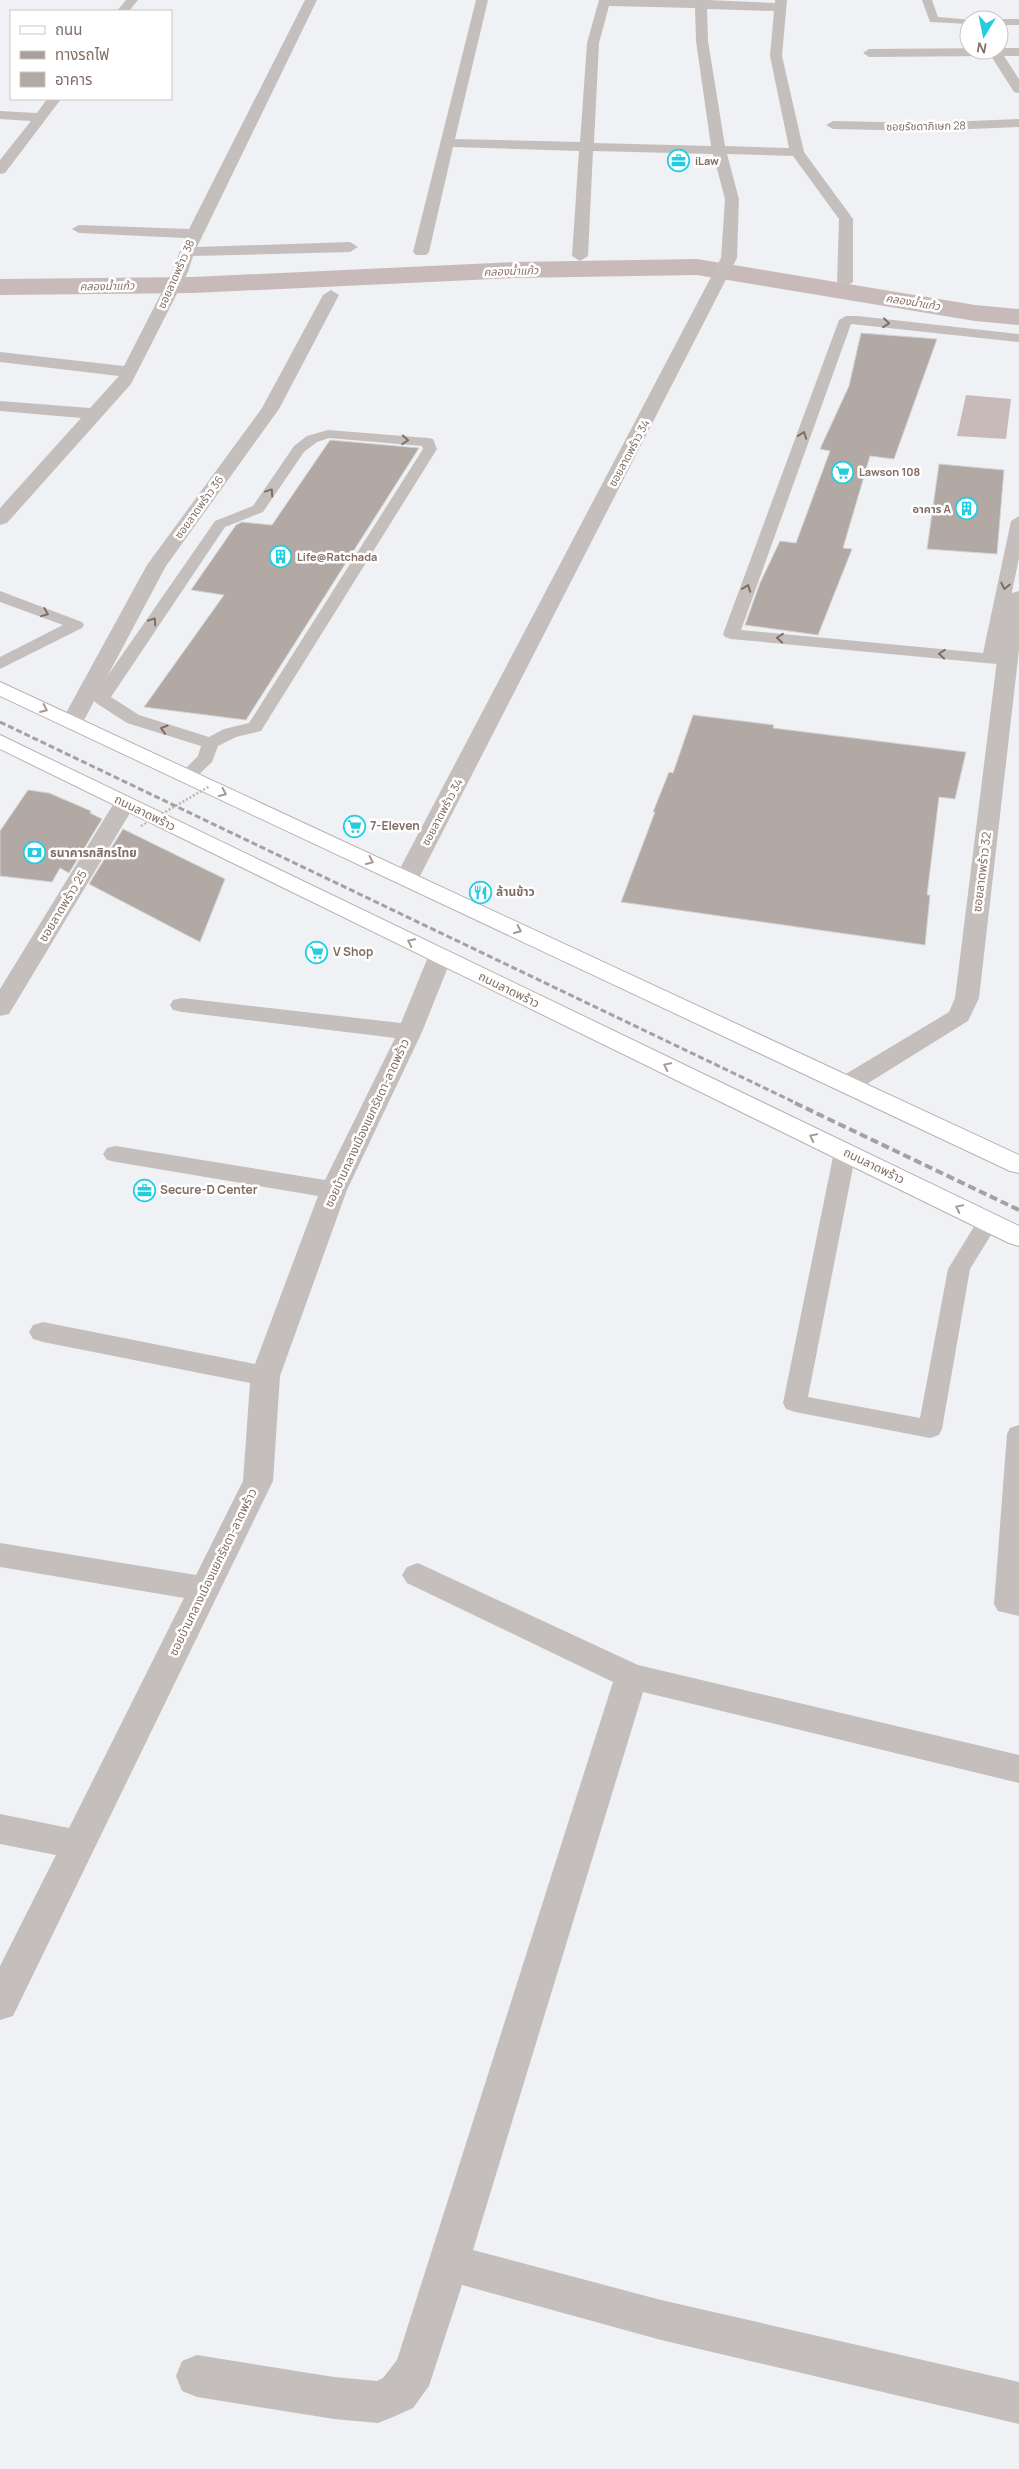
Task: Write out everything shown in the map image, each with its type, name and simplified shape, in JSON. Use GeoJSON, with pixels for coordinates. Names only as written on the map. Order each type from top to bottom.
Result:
{"type":"FeatureCollection","features":[{"type":"Feature","properties":{"kind":"main road"},"geometry":{"type":"LineString","coordinates":[[0,688],[1019,1164]]}},
{"type":"Feature","properties":{"kind":"main road","name":"ถนนลาดพร้าว"},"geometry":{"type":"LineString","coordinates":[[0,741],[1019,1237]]}},
{"type":"Feature","properties":{"kind":"street"},"geometry":{"type":"LineString","coordinates":[[124,10],[132,0]]}},
{"type":"Feature","properties":{"kind":"street","name":"ซอยลาดพร้าว 38"},"geometry":{"type":"LineString","coordinates":[[0,520],[130,372],[180,272],[194,234],[310,0]]}},
{"type":"Feature","properties":{"kind":"street"},"geometry":{"type":"LineString","coordinates":[[421,252],[482,0]]}},
{"type":"Feature","properties":{"kind":"street"},"geometry":{"type":"LineString","coordinates":[[580,256],[593,43],[605,1],[780,3],[776,56],[797,152],[846,219],[845,282]]}},
{"type":"Feature","properties":{"kind":"street","name":"ซอยลาดพร้าว 34"},"geometry":{"type":"LineString","coordinates":[[407,878],[729,258],[732,199],[719,150],[702,41],[701,2]]}},
{"type":"Feature","properties":{"kind":"street"},"geometry":{"type":"LineString","coordinates":[[869,53],[959,52]]}},
{"type":"Feature","properties":{"kind":"street"},"geometry":{"type":"LineString","coordinates":[[1000,60],[1019,89]]}},
{"type":"Feature","properties":{"kind":"street"},"geometry":{"type":"LineString","coordinates":[[0,170],[53,100]]}},
{"type":"Feature","properties":{"kind":"street"},"geometry":{"type":"LineString","coordinates":[[0,115],[39,117]]}},
{"type":"Feature","properties":{"kind":"street","name":"ซอยรัชดาภิเษก 28"},"geometry":{"type":"LineString","coordinates":[[833,125],[924,127],[1019,123]]}},
{"type":"Feature","properties":{"kind":"street"},"geometry":{"type":"LineString","coordinates":[[446,143],[797,152]]}},
{"type":"Feature","properties":{"kind":"street"},"geometry":{"type":"LineString","coordinates":[[78,229],[194,234]]}},
{"type":"Feature","properties":{"kind":"street"},"geometry":{"type":"LineString","coordinates":[[186,252],[350,247]]}},
{"type":"Feature","properties":{"kind":"street","name":"ซอยลาดพร้าว 36"},"geometry":{"type":"LineString","coordinates":[[72,722],[157,565],[270,409],[331,295]]}},
{"type":"Feature","properties":{"kind":"street"},"geometry":{"type":"LineString","coordinates":[[0,357],[130,372]]}},
{"type":"Feature","properties":{"kind":"street"},"geometry":{"type":"LineString","coordinates":[[0,406],[95,414]]}},
{"type":"Feature","properties":{"kind":"street","name":"ซอยลาดพร้าว 32"},"geometry":{"type":"LineString","coordinates":[[848,1084],[959,1016],[968,998],[999,659],[1019,597]]}},
{"type":"Feature","properties":{"kind":"street","name":"ซอยลาดพร้าว 25"},"geometry":{"type":"LineString","coordinates":[[0,1009],[125,803]]}},
{"type":"Feature","properties":{"kind":"street","name":"ซอยบ้านกลางเมืองแยกรัชดา-ลาดพร้าว"},"geometry":{"type":"LineString","coordinates":[[0,2004],[258,1481],[265,1376],[334,1190],[410,1032],[440,956]]}},
{"type":"Feature","properties":{"kind":"street"},"geometry":{"type":"LineString","coordinates":[[182,1005],[410,1032]]}},
{"type":"Feature","properties":{"kind":"street"},"geometry":{"type":"LineString","coordinates":[[116,1154],[334,1190]]}},
{"type":"Feature","properties":{"kind":"street"},"geometry":{"type":"LineString","coordinates":[[43,1332],[265,1376]]}},
{"type":"Feature","properties":{"kind":"street"},"geometry":{"type":"LineString","coordinates":[[0,1555],[205,1589]]}},
{"type":"Feature","properties":{"kind":"street"},"geometry":{"type":"LineString","coordinates":[[418,1575],[631,1676],[1019,1769]]}},
{"type":"Feature","properties":{"kind":"street"},"geometry":{"type":"LineString","coordinates":[[197,2376],[334,2398],[378,2402],[398,2393],[414,2370],[631,1676]]}},
{"type":"Feature","properties":{"kind":"street"},"geometry":{"type":"LineString","coordinates":[[0,1829],[78,1846]]}},
{"type":"Feature","properties":{"kind":"street"},"geometry":{"type":"LineString","coordinates":[[449,2262],[619,2310],[1019,2403]]}},
{"type":"Feature","properties":{"kind":"lane"},"geometry":{"type":"LineString","coordinates":[[927,0],[932,19],[959,20]]}},
{"type":"Feature","properties":{"kind":"lane"},"geometry":{"type":"LineString","coordinates":[[1019,338],[846,320],[730,634],[999,659],[1019,521]]}},
{"type":"Feature","properties":{"kind":"lane"},"geometry":{"type":"LineString","coordinates":[[187,776],[206,758],[210,744],[230,733],[255,727],[430,449],[428,442],[328,434],[312,439],[298,449],[258,509],[220,524],[105,691],[102,699],[133,719],[210,744]]}},
{"type":"Feature","properties":{"kind":"lane"},"geometry":{"type":"LineString","coordinates":[[0,596],[76,625],[0,664]]}},
{"type":"Feature","properties":{"kind":"lane"},"geometry":{"type":"LineString","coordinates":[[845,1152],[795,1403],[930,1429],[960,1269],[988,1222]]}},
{"type":"Feature","properties":{"kind":"lane"},"geometry":{"type":"LineString","coordinates":[[1019,1434],[1007,1604],[1019,1606]]}},
{"type":"Feature","properties":{"kind":"path"},"geometry":{"type":"LineString","coordinates":[[141,826],[210,786]]}},
{"type":"Feature","properties":{"kind":"shaded area"},"geometry":{"type":"Polygon","coordinates":[[[966,395],[1011,399],[1006,439],[957,436],[966,395]]]}},
{"type":"Feature","properties":{"kind":"building"},"geometry":{"type":"Polygon","coordinates":[[[861,333],[937,339],[894,459],[870,456],[843,548],[852,549],[818,635],[745,625],[760,583],[780,541],[796,543],[830,451],[820,449],[849,386],[861,333]]]}},
{"type":"Feature","properties":{"kind":"building","name":"Life@Ratchada"},"geometry":{"type":"Polygon","coordinates":[[[330,440],[419,448],[246,720],[144,707],[224,595],[191,590],[236,525],[242,522],[272,525],[330,440]]]}},
{"type":"Feature","properties":{"kind":"building","name":"อาคาร A"},"geometry":{"type":"Polygon","coordinates":[[[939,464],[1004,470],[997,554],[927,549],[939,464]]]}},
{"type":"Feature","properties":{"kind":"building"},"geometry":{"type":"Polygon","coordinates":[[[693,715],[774,725],[773,728],[966,752],[955,799],[939,797],[927,895],[930,895],[925,945],[621,902],[655,812],[653,812],[669,772],[673,773],[693,715]]]}},
{"type":"Feature","properties":{"kind":"building","name":"ธนาคารกสิกรไทย"},"geometry":{"type":"Polygon","coordinates":[[[28,790],[49,793],[91,811],[90,813],[102,819],[69,873],[60,868],[52,882],[0,876],[0,831],[28,790]]]}},
{"type":"Feature","properties":{"kind":"building"},"geometry":{"type":"Polygon","coordinates":[[[123,829],[225,879],[200,942],[89,884],[123,829]]]}},
{"type":"Feature","properties":{"kind":"waterway","name":"คลองน้ำแก้ว"},"geometry":{"type":"LineString","coordinates":[[0,287],[193,285],[514,270],[697,267],[975,313],[1019,317]]}},
{"type":"Feature","properties":{"kind":"railway"},"geometry":{"type":"LineString","coordinates":[[0,722],[798,1104]]}},
{"type":"Feature","properties":{"kind":"railway"},"geometry":{"type":"LineString","coordinates":[[795,1103],[1019,1210]]}},
{"type":"Feature","properties":{"kind":"place","name":"iLaw"},"geometry":{"type":"Point","coordinates":[679,161]}},
{"type":"Feature","properties":{"kind":"place","name":"Lawson 108"},"geometry":{"type":"Point","coordinates":[843,472]}},
{"type":"Feature","properties":{"kind":"place","name":"อาคาร A"},"geometry":{"type":"Point","coordinates":[967,509]}},
{"type":"Feature","properties":{"kind":"place","name":"Life@Ratchada"},"geometry":{"type":"Point","coordinates":[281,557]}},
{"type":"Feature","properties":{"kind":"place","name":"7-Eleven"},"geometry":{"type":"Point","coordinates":[354,826]}},
{"type":"Feature","properties":{"kind":"place","name":"ธนาคารกสิกรไทย"},"geometry":{"type":"Point","coordinates":[34,853]}},
{"type":"Feature","properties":{"kind":"place","name":"ล้านข้าว"},"geometry":{"type":"Point","coordinates":[480,892]}},
{"type":"Feature","properties":{"kind":"place","name":"V Shop"},"geometry":{"type":"Point","coordinates":[317,952]}},
{"type":"Feature","properties":{"kind":"place","name":"Secure-D Center"},"geometry":{"type":"Point","coordinates":[144,1190]}}]}
